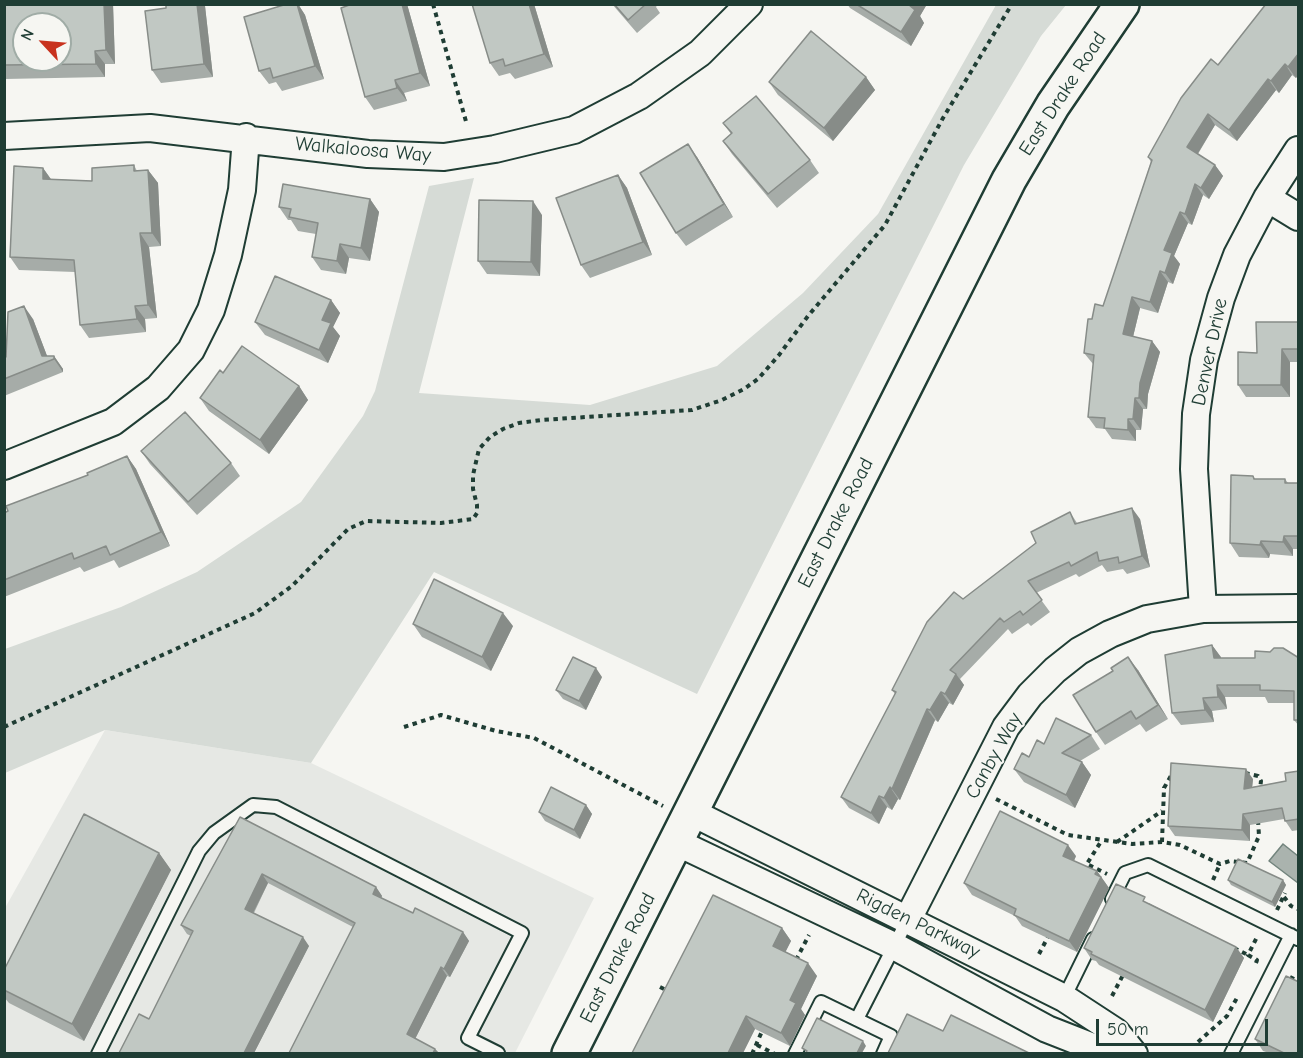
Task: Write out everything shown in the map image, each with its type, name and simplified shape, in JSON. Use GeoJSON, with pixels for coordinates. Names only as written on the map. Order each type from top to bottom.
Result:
{"type":"FeatureCollection","features":[{"type":"Feature","properties":{"kind":"main road","name":"East Drake Road"},"geometry":{"type":"LineString","coordinates":[[569,1053],[1009,180],[1053,105],[1122,4]]}},
{"type":"Feature","properties":{"kind":"street","name":"Walkaloosa Way"},"geometry":{"type":"LineString","coordinates":[[4,136],[150,128],[246,137],[368,154],[444,157],[495,149],[574,130],[639,96],[700,53],[749,4]]}},
{"type":"Feature","properties":{"kind":"street"},"geometry":{"type":"LineString","coordinates":[[4,466],[113,422],[158,388],[191,350],[211,310],[228,255],[242,190],[246,137]]}},
{"type":"Feature","properties":{"kind":"street","name":"Denver Drive"},"geometry":{"type":"LineString","coordinates":[[1203,609],[1194,469],[1196,414],[1204,360],[1221,298],[1237,255],[1267,198],[1299,150]]}},
{"type":"Feature","properties":{"kind":"street"},"geometry":{"type":"LineString","coordinates":[[1267,198],[1299,217]]}},
{"type":"Feature","properties":{"kind":"street","name":"Canby Way"},"geometry":{"type":"LineString","coordinates":[[908,919],[1006,727],[1030,695],[1079,651],[1110,634],[1147,619],[1203,609],[1299,608]]}},
{"type":"Feature","properties":{"kind":"street","name":"Rigden Parkway"},"geometry":{"type":"LineString","coordinates":[[685,825],[908,919],[1064,998],[1116,1032],[1133,1053]]}},
{"type":"Feature","properties":{"kind":"street","name":"Rigden Parkway"},"geometry":{"type":"LineString","coordinates":[[685,825],[894,946],[1047,1029],[1098,1049],[1133,1053]]}},
{"type":"Feature","properties":{"kind":"lane"},"geometry":{"type":"LineString","coordinates":[[98,1053],[199,851],[214,833],[253,805],[276,807],[522,933],[468,1038],[499,1053]]}},
{"type":"Feature","properties":{"kind":"lane"},"geometry":{"type":"LineString","coordinates":[[1064,998],[1125,873],[1148,865],[1295,937],[1231,1053]]}},
{"type":"Feature","properties":{"kind":"lane"},"geometry":{"type":"LineString","coordinates":[[857,1019],[908,919]]}},
{"type":"Feature","properties":{"kind":"lane"},"geometry":{"type":"LineString","coordinates":[[795,1053],[821,1002],[891,1036],[883,1053]]}},
{"type":"Feature","properties":{"kind":"path"},"geometry":{"type":"LineString","coordinates":[[433,4],[467,125]]}},
{"type":"Feature","properties":{"kind":"path"},"geometry":{"type":"LineString","coordinates":[[4,727],[255,613],[292,586],[348,529],[366,521],[441,523],[473,519],[477,513],[477,505],[472,489],[473,476],[479,449],[490,437],[503,429],[519,423],[541,420],[692,410],[722,400],[744,389],[780,355],[807,316],[885,225],[943,118],[1012,4]]}},
{"type":"Feature","properties":{"kind":"path"},"geometry":{"type":"LineString","coordinates":[[404,727],[441,715],[496,731],[534,738],[685,825]]}},
{"type":"Feature","properties":{"kind":"path"},"geometry":{"type":"LineString","coordinates":[[1162,842],[1162,811],[1166,781],[1173,773],[1180,771]]}},
{"type":"Feature","properties":{"kind":"path"},"geometry":{"type":"LineString","coordinates":[[1242,773],[1258,776],[1261,781],[1259,799]]}},
{"type":"Feature","properties":{"kind":"path"},"geometry":{"type":"LineString","coordinates":[[995,799],[1068,835],[1132,844],[1162,842],[1180,845],[1220,864],[1230,861],[1247,863],[1259,836],[1258,818]]}},
{"type":"Feature","properties":{"kind":"path"},"geometry":{"type":"LineString","coordinates":[[1116,842],[1162,811]]}},
{"type":"Feature","properties":{"kind":"path"},"geometry":{"type":"LineString","coordinates":[[1082,871],[1089,865],[1102,840]]}},
{"type":"Feature","properties":{"kind":"path"},"geometry":{"type":"LineString","coordinates":[[1212,883],[1220,864]]}},
{"type":"Feature","properties":{"kind":"path"},"geometry":{"type":"LineString","coordinates":[[1089,865],[1108,875]]}},
{"type":"Feature","properties":{"kind":"path"},"geometry":{"type":"LineString","coordinates":[[1277,910],[1285,895],[1291,906],[1299,909]]}},
{"type":"Feature","properties":{"kind":"path"},"geometry":{"type":"LineString","coordinates":[[1039,954],[1053,928]]}},
{"type":"Feature","properties":{"kind":"path"},"geometry":{"type":"LineString","coordinates":[[803,968],[794,963],[809,935]]}},
{"type":"Feature","properties":{"kind":"path"},"geometry":{"type":"LineString","coordinates":[[1248,955],[1257,937]]}},
{"type":"Feature","properties":{"kind":"path"},"geometry":{"type":"LineString","coordinates":[[1228,945],[1257,960],[1252,969]]}},
{"type":"Feature","properties":{"kind":"path"},"geometry":{"type":"LineString","coordinates":[[1112,996],[1126,967]]}},
{"type":"Feature","properties":{"kind":"path"},"geometry":{"type":"LineString","coordinates":[[1290,977],[1299,981]]}},
{"type":"Feature","properties":{"kind":"path"},"geometry":{"type":"LineString","coordinates":[[660,987],[670,992]]}},
{"type":"Feature","properties":{"kind":"path"},"geometry":{"type":"LineString","coordinates":[[1198,1042],[1227,1017],[1242,988]]}},
{"type":"Feature","properties":{"kind":"path"},"geometry":{"type":"LineString","coordinates":[[752,1053],[766,1022]]}},
{"type":"Feature","properties":{"kind":"path"},"geometry":{"type":"LineString","coordinates":[[750,1032],[760,1037]]}},
{"type":"Feature","properties":{"kind":"path"},"geometry":{"type":"LineString","coordinates":[[757,1045],[775,1053]]}},
{"type":"Feature","properties":{"kind":"shaded area"},"geometry":{"type":"Polygon","coordinates":[[[996,5],[1066,5],[1041,36],[964,165],[697,694],[434,572],[311,763],[105,730],[5,773],[5,649],[121,607],[197,572],[301,502],[363,416],[375,391],[429,186],[474,178],[419,393],[590,405],[717,366],[803,293],[878,214],[996,5]]]}},
{"type":"Feature","properties":{"kind":"shaded area"},"geometry":{"type":"Polygon","coordinates":[[[105,730],[311,763],[594,898],[515,1053],[5,1054],[5,908],[105,730]]]}},
{"type":"Feature","properties":{"kind":"shaded area"},"geometry":{"type":"Polygon","coordinates":[[[1283,844],[1298,856],[1298,883],[1269,861],[1283,844]]]}},
{"type":"Feature","properties":{"kind":"building"},"geometry":{"type":"Polygon","coordinates":[[[4,4],[104,4],[106,50],[95,51],[96,64],[72,64],[72,12],[12,12],[12,65],[4,65],[4,4]]]}},
{"type":"Feature","properties":{"kind":"building"},"geometry":{"type":"Polygon","coordinates":[[[166,4],[197,4],[204,64],[152,70],[145,11],[166,8],[166,4]]]}},
{"type":"Feature","properties":{"kind":"building"},"geometry":{"type":"Polygon","coordinates":[[[287,4],[297,4],[315,66],[273,78],[270,68],[259,71],[244,17],[287,4]]]}},
{"type":"Feature","properties":{"kind":"building"},"geometry":{"type":"Polygon","coordinates":[[[352,4],[402,4],[420,73],[395,80],[397,88],[365,97],[341,8],[352,4]]]}},
{"type":"Feature","properties":{"kind":"building"},"geometry":{"type":"Polygon","coordinates":[[[472,4],[529,4],[544,54],[505,66],[503,59],[490,63],[472,4]]]}},
{"type":"Feature","properties":{"kind":"building"},"geometry":{"type":"Polygon","coordinates":[[[614,4],[646,4],[628,20],[614,4]]]}},
{"type":"Feature","properties":{"kind":"building"},"geometry":{"type":"Polygon","coordinates":[[[856,4],[909,4],[915,10],[901,32],[856,4]]]}},
{"type":"Feature","properties":{"kind":"building"},"geometry":{"type":"Polygon","coordinates":[[[1266,4],[1299,4],[1299,53],[1288,67],[1285,64],[1271,81],[1268,79],[1229,130],[1208,114],[1187,147],[1215,165],[1201,188],[1195,184],[1185,214],[1180,212],[1164,250],[1172,253],[1165,273],[1160,271],[1150,302],[1132,297],[1123,334],[1152,341],[1140,383],[1139,398],[1135,398],[1133,419],[1128,419],[1128,430],[1104,428],[1105,418],[1088,417],[1094,355],[1084,353],[1088,319],[1092,319],[1095,304],[1103,306],[1152,160],[1148,157],[1181,98],[1211,59],[1218,65],[1266,4]]]}},
{"type":"Feature","properties":{"kind":"building"},"geometry":{"type":"Polygon","coordinates":[[[811,31],[866,77],[824,128],[769,82],[811,31]]]}},
{"type":"Feature","properties":{"kind":"building"},"geometry":{"type":"Polygon","coordinates":[[[756,96],[810,160],[768,194],[723,141],[732,133],[723,123],[756,96]]]}},
{"type":"Feature","properties":{"kind":"building"},"geometry":{"type":"Polygon","coordinates":[[[688,144],[724,204],[676,233],[640,173],[688,144]]]}},
{"type":"Feature","properties":{"kind":"building"},"geometry":{"type":"Polygon","coordinates":[[[134,165],[134,171],[148,170],[152,233],[140,233],[148,305],[135,306],[137,319],[80,325],[74,260],[10,257],[14,166],[43,168],[43,179],[92,181],[92,168],[134,165]]]}},
{"type":"Feature","properties":{"kind":"building"},"geometry":{"type":"Polygon","coordinates":[[[618,175],[643,242],[581,265],[556,198],[618,175]]]}},
{"type":"Feature","properties":{"kind":"building"},"geometry":{"type":"Polygon","coordinates":[[[283,184],[370,199],[361,248],[340,244],[337,261],[312,257],[318,223],[289,217],[291,209],[279,207],[283,184]]]}},
{"type":"Feature","properties":{"kind":"building"},"geometry":{"type":"Polygon","coordinates":[[[479,200],[533,201],[531,262],[478,261],[479,200]]]}},
{"type":"Feature","properties":{"kind":"building"},"geometry":{"type":"Polygon","coordinates":[[[275,276],[331,300],[322,320],[331,323],[319,350],[255,322],[275,276]]]}},
{"type":"Feature","properties":{"kind":"building"},"geometry":{"type":"Polygon","coordinates":[[[24,306],[42,356],[54,356],[54,359],[4,379],[8,312],[24,306]]]}},
{"type":"Feature","properties":{"kind":"building"},"geometry":{"type":"Polygon","coordinates":[[[1256,322],[1299,322],[1299,349],[1282,349],[1281,385],[1238,385],[1238,352],[1257,353],[1256,322]]]}},
{"type":"Feature","properties":{"kind":"building"},"geometry":{"type":"Polygon","coordinates":[[[242,346],[299,386],[260,440],[200,398],[220,370],[223,373],[242,346]]]}},
{"type":"Feature","properties":{"kind":"building"},"geometry":{"type":"Polygon","coordinates":[[[185,412],[231,463],[188,502],[141,451],[185,412]]]}},
{"type":"Feature","properties":{"kind":"building"},"geometry":{"type":"Polygon","coordinates":[[[127,456],[161,532],[110,555],[106,546],[74,559],[72,553],[4,580],[4,513],[8,511],[6,506],[88,475],[87,473],[127,456]]]}},
{"type":"Feature","properties":{"kind":"building"},"geometry":{"type":"Polygon","coordinates":[[[1231,475],[1253,476],[1254,479],[1285,479],[1285,483],[1299,483],[1299,536],[1284,536],[1283,542],[1261,541],[1260,545],[1230,543],[1231,475]]]}},
{"type":"Feature","properties":{"kind":"building"},"geometry":{"type":"Polygon","coordinates":[[[1132,508],[1142,556],[1119,563],[1118,557],[1099,561],[1097,552],[1071,566],[1069,562],[1028,581],[1042,600],[1023,615],[1020,611],[1004,622],[1000,618],[950,670],[956,674],[945,694],[941,692],[930,710],[927,709],[892,789],[890,787],[884,798],[879,796],[871,813],[841,797],[896,692],[892,690],[927,622],[954,592],[963,599],[1036,543],[1031,532],[1070,512],[1075,524],[1132,508]]]}},
{"type":"Feature","properties":{"kind":"building"},"geometry":{"type":"Polygon","coordinates":[[[434,579],[503,613],[482,657],[413,624],[434,579]]]}},
{"type":"Feature","properties":{"kind":"building"},"geometry":{"type":"Polygon","coordinates":[[[1212,645],[1214,658],[1255,658],[1255,651],[1270,652],[1274,648],[1283,648],[1299,658],[1299,720],[1294,720],[1294,691],[1260,690],[1260,685],[1217,685],[1218,697],[1203,698],[1205,710],[1172,713],[1165,655],[1212,645]]]}},
{"type":"Feature","properties":{"kind":"building"},"geometry":{"type":"Polygon","coordinates":[[[573,657],[596,668],[579,701],[556,690],[573,657]]]}},
{"type":"Feature","properties":{"kind":"building"},"geometry":{"type":"Polygon","coordinates":[[[1128,657],[1158,705],[1136,719],[1131,711],[1096,732],[1073,695],[1113,671],[1111,668],[1128,657]]]}},
{"type":"Feature","properties":{"kind":"building"},"geometry":{"type":"Polygon","coordinates":[[[1056,718],[1091,735],[1062,753],[1082,762],[1066,795],[1014,769],[1022,753],[1029,757],[1037,740],[1044,744],[1056,718]]]}},
{"type":"Feature","properties":{"kind":"building"},"geometry":{"type":"Polygon","coordinates":[[[1171,763],[1246,769],[1244,789],[1286,781],[1285,773],[1299,771],[1299,819],[1285,821],[1282,808],[1243,814],[1242,830],[1168,826],[1171,763]]]}},
{"type":"Feature","properties":{"kind":"building"},"geometry":{"type":"Polygon","coordinates":[[[551,787],[586,805],[574,830],[539,812],[551,787]]]}},
{"type":"Feature","properties":{"kind":"building"},"geometry":{"type":"Polygon","coordinates":[[[1000,811],[1068,845],[1063,856],[1097,871],[1095,874],[1101,877],[1069,941],[1014,915],[1016,909],[964,883],[1000,811]]]}},
{"type":"Feature","properties":{"kind":"building"},"geometry":{"type":"Polygon","coordinates":[[[84,814],[159,853],[72,1024],[4,990],[4,970],[84,814]]]}},
{"type":"Feature","properties":{"kind":"building"},"geometry":{"type":"Polygon","coordinates":[[[240,817],[376,887],[373,894],[413,913],[415,908],[463,932],[444,969],[441,967],[407,1034],[435,1049],[433,1053],[289,1053],[355,923],[262,874],[245,909],[303,937],[244,1053],[119,1053],[139,1014],[149,1019],[193,931],[181,925],[240,817]]]}},
{"type":"Feature","properties":{"kind":"building"},"geometry":{"type":"Polygon","coordinates":[[[1238,859],[1283,880],[1272,902],[1228,880],[1238,859]]]}},
{"type":"Feature","properties":{"kind":"building"},"geometry":{"type":"Polygon","coordinates":[[[1116,884],[1145,897],[1143,901],[1236,947],[1205,1010],[1091,954],[1092,952],[1084,948],[1116,884]]]}},
{"type":"Feature","properties":{"kind":"building"},"geometry":{"type":"Polygon","coordinates":[[[713,895],[782,928],[773,946],[808,963],[790,1000],[796,1003],[781,1033],[746,1016],[728,1053],[632,1053],[713,895]]]}},
{"type":"Feature","properties":{"kind":"building"},"geometry":{"type":"Polygon","coordinates":[[[1286,976],[1299,982],[1299,1053],[1284,1053],[1255,1039],[1286,976]]]}},
{"type":"Feature","properties":{"kind":"building"},"geometry":{"type":"Polygon","coordinates":[[[907,1014],[943,1031],[951,1015],[1029,1053],[888,1053],[907,1014]]]}},
{"type":"Feature","properties":{"kind":"building"},"geometry":{"type":"Polygon","coordinates":[[[817,1018],[863,1041],[857,1053],[805,1053],[807,1051],[802,1048],[817,1018]]]}}]}
